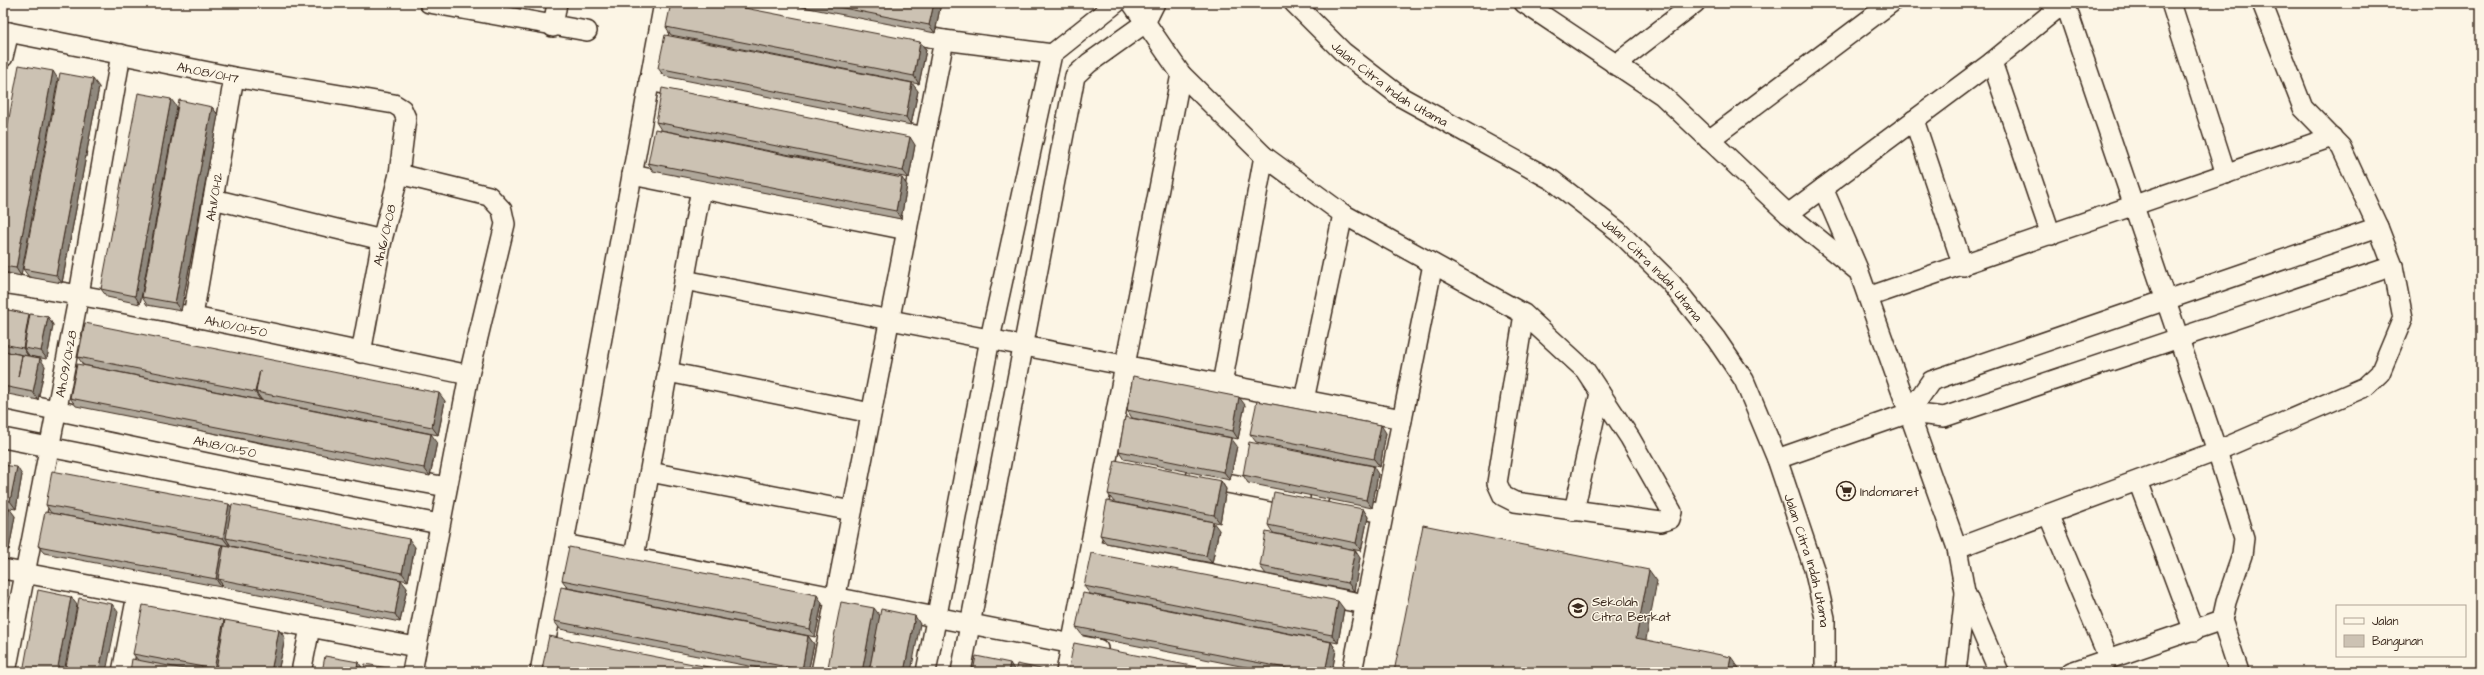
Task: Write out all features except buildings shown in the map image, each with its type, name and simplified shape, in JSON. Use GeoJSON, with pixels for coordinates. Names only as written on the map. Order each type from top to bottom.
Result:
{"type":"FeatureCollection","features":[{"type":"Feature","properties":{"kind":"street"},"geometry":{"type":"LineString","coordinates":[[429,3],[552,27],[587,31]]}},
{"type":"Feature","properties":{"kind":"street"},"geometry":{"type":"LineString","coordinates":[[552,27],[556,3]]}},
{"type":"Feature","properties":{"kind":"street"},"geometry":{"type":"LineString","coordinates":[[540,672],[555,637],[564,544],[664,3]]}},
{"type":"Feature","properties":{"kind":"street"},"geometry":{"type":"LineString","coordinates":[[753,3],[944,40],[1052,54]]}},
{"type":"Feature","properties":{"kind":"street"},"geometry":{"type":"LineString","coordinates":[[926,672],[990,339],[1052,54],[1116,3]]}},
{"type":"Feature","properties":{"kind":"street"},"geometry":{"type":"LineString","coordinates":[[1132,3],[1181,74],[1264,156],[1343,214],[1524,314],[1585,370],[1630,438],[1672,512],[1670,519],[1661,522],[1574,511],[1514,502],[1503,496],[1497,483],[1524,314]]}},
{"type":"Feature","properties":{"kind":"street"},"geometry":{"type":"LineString","coordinates":[[961,672],[1022,345],[1076,76],[1089,63],[1145,23],[1155,3]]}},
{"type":"Feature","properties":{"kind":"street","name":"Jalan Citra Indah Utama"},"geometry":{"type":"LineString","coordinates":[[1294,3],[1343,52],[1401,97],[1552,180],[1618,231],[1671,283],[1716,339],[1744,380],[1777,459],[1814,569],[1825,618],[1825,672]]}},
{"type":"Feature","properties":{"kind":"street"},"geometry":{"type":"LineString","coordinates":[[1615,65],[1695,3]]}},
{"type":"Feature","properties":{"kind":"street"},"geometry":{"type":"LineString","coordinates":[[1709,140],[1891,3]]}},
{"type":"Feature","properties":{"kind":"street"},"geometry":{"type":"LineString","coordinates":[[1788,214],[1992,62],[2064,3],[2134,205],[2165,301],[2179,337],[2244,538],[2244,546],[2236,577],[2226,602],[2222,620],[2239,672]]}},
{"type":"Feature","properties":{"kind":"street"},"geometry":{"type":"LineString","coordinates":[[2171,3],[2226,174]]}},
{"type":"Feature","properties":{"kind":"street"},"geometry":{"type":"LineString","coordinates":[[1957,548],[2217,451],[2365,387],[2380,373],[2403,318],[2393,266],[2378,227],[2341,147],[2303,108],[2262,3]]}},
{"type":"Feature","properties":{"kind":"street"},"geometry":{"type":"LineString","coordinates":[[1530,4],[1615,65],[1662,96],[1788,214],[1859,272]]}},
{"type":"Feature","properties":{"kind":"street"},"geometry":{"type":"LineString","coordinates":[[3,57],[6,32]]}},
{"type":"Feature","properties":{"kind":"street","name":"Ah.08/01-17"},"geometry":{"type":"LineString","coordinates":[[6,32],[234,76],[394,104],[402,109],[406,118]]}},
{"type":"Feature","properties":{"kind":"street"},"geometry":{"type":"LineString","coordinates":[[821,672],[944,40]]}},
{"type":"Feature","properties":{"kind":"street","name":"Ah.09/01-28"},"geometry":{"type":"LineString","coordinates":[[6,672],[56,409],[80,294],[121,54]]}},
{"type":"Feature","properties":{"kind":"street"},"geometry":{"type":"LineString","coordinates":[[1992,62],[2051,235]]}},
{"type":"Feature","properties":{"kind":"street"},"geometry":{"type":"LineString","coordinates":[[1066,672],[1090,550],[1115,460],[1125,365],[1181,74]]}},
{"type":"Feature","properties":{"kind":"street","name":"Ah.11/01-12"},"geometry":{"type":"LineString","coordinates":[[193,316],[234,76]]}},
{"type":"Feature","properties":{"kind":"street"},"geometry":{"type":"LineString","coordinates":[[649,81],[925,137]]}},
{"type":"Feature","properties":{"kind":"street","name":"Ah.16/01-08"},"geometry":{"type":"LineString","coordinates":[[361,353],[382,240],[399,174],[406,118]]}},
{"type":"Feature","properties":{"kind":"street"},"geometry":{"type":"LineString","coordinates":[[1914,120],[1964,266]]}},
{"type":"Feature","properties":{"kind":"street"},"geometry":{"type":"LineString","coordinates":[[1868,297],[1964,266],[2134,205],[2332,137]]}},
{"type":"Feature","properties":{"kind":"street"},"geometry":{"type":"LineString","coordinates":[[1222,384],[1264,156]]}},
{"type":"Feature","properties":{"kind":"street"},"geometry":{"type":"LineString","coordinates":[[399,174],[489,196],[502,210],[505,224],[469,375],[412,672]]}},
{"type":"Feature","properties":{"kind":"street"},"geometry":{"type":"LineString","coordinates":[[632,175],[907,230]]}},
{"type":"Feature","properties":{"kind":"street"},"geometry":{"type":"LineString","coordinates":[[1823,188],[1859,272],[1957,548],[1965,592],[1999,672]]}},
{"type":"Feature","properties":{"kind":"street"},"geometry":{"type":"LineString","coordinates":[[634,557],[701,189]]}},
{"type":"Feature","properties":{"kind":"street"},"geometry":{"type":"LineString","coordinates":[[213,199],[382,240]]}},
{"type":"Feature","properties":{"kind":"street"},"geometry":{"type":"LineString","coordinates":[[1304,400],[1343,214]]}},
{"type":"Feature","properties":{"kind":"street"},"geometry":{"type":"LineString","coordinates":[[1909,413],[1931,381],[2378,227]]}},
{"type":"Feature","properties":{"kind":"street"},"geometry":{"type":"LineString","coordinates":[[1352,672],[1433,264]]}},
{"type":"Feature","properties":{"kind":"street"},"geometry":{"type":"LineString","coordinates":[[1777,459],[1909,413],[1944,418],[2179,337],[2393,266]]}},
{"type":"Feature","properties":{"kind":"street"},"geometry":{"type":"LineString","coordinates":[[684,280],[1402,419]]}},
{"type":"Feature","properties":{"kind":"street","name":"Ah.10/01-50"},"geometry":{"type":"LineString","coordinates":[[3,283],[80,294],[193,316],[469,375]]}},
{"type":"Feature","properties":{"kind":"street"},"geometry":{"type":"LineString","coordinates":[[668,372],[871,413]]}},
{"type":"Feature","properties":{"kind":"street"},"geometry":{"type":"LineString","coordinates":[[1574,511],[1600,393]]}},
{"type":"Feature","properties":{"kind":"street","name":"Ah.18/01-50"},"geometry":{"type":"LineString","coordinates":[[3,399],[260,453],[447,487]]}},
{"type":"Feature","properties":{"kind":"street"},"geometry":{"type":"LineString","coordinates":[[3,438],[440,524]]}},
{"type":"Feature","properties":{"kind":"street"},"geometry":{"type":"LineString","coordinates":[[650,472],[852,512]]}},
{"type":"Feature","properties":{"kind":"street"},"geometry":{"type":"LineString","coordinates":[[1176,472],[1383,513]]}},
{"type":"Feature","properties":{"kind":"street"},"geometry":{"type":"LineString","coordinates":[[2138,481],[2194,631]]}},
{"type":"Feature","properties":{"kind":"street"},"geometry":{"type":"LineString","coordinates":[[2048,514],[2109,659]]}},
{"type":"Feature","properties":{"kind":"street"},"geometry":{"type":"LineString","coordinates":[[564,544],[1118,652]]}},
{"type":"Feature","properties":{"kind":"street"},"geometry":{"type":"LineString","coordinates":[[1090,550],[1365,604]]}},
{"type":"Feature","properties":{"kind":"street"},"geometry":{"type":"LineString","coordinates":[[3,569],[416,647]]}},
{"type":"Feature","properties":{"kind":"street"},"geometry":{"type":"LineString","coordinates":[[1956,672],[1965,592]]}},
{"type":"Feature","properties":{"kind":"street"},"geometry":{"type":"LineString","coordinates":[[122,672],[137,595]]}},
{"type":"Feature","properties":{"kind":"street"},"geometry":{"type":"LineString","coordinates":[[2072,672],[2194,631],[2222,620]]}},
{"type":"Feature","properties":{"kind":"street"},"geometry":{"type":"LineString","coordinates":[[302,672],[310,628]]}},
{"type":"Feature","properties":{"kind":"place","name":"Indomaret"},"geometry":{"type":"Point","coordinates":[1846,491]}},
{"type":"Feature","properties":{"kind":"place","name":"Sekolah Citra Berkat"},"geometry":{"type":"Point","coordinates":[1578,608]}}]}
